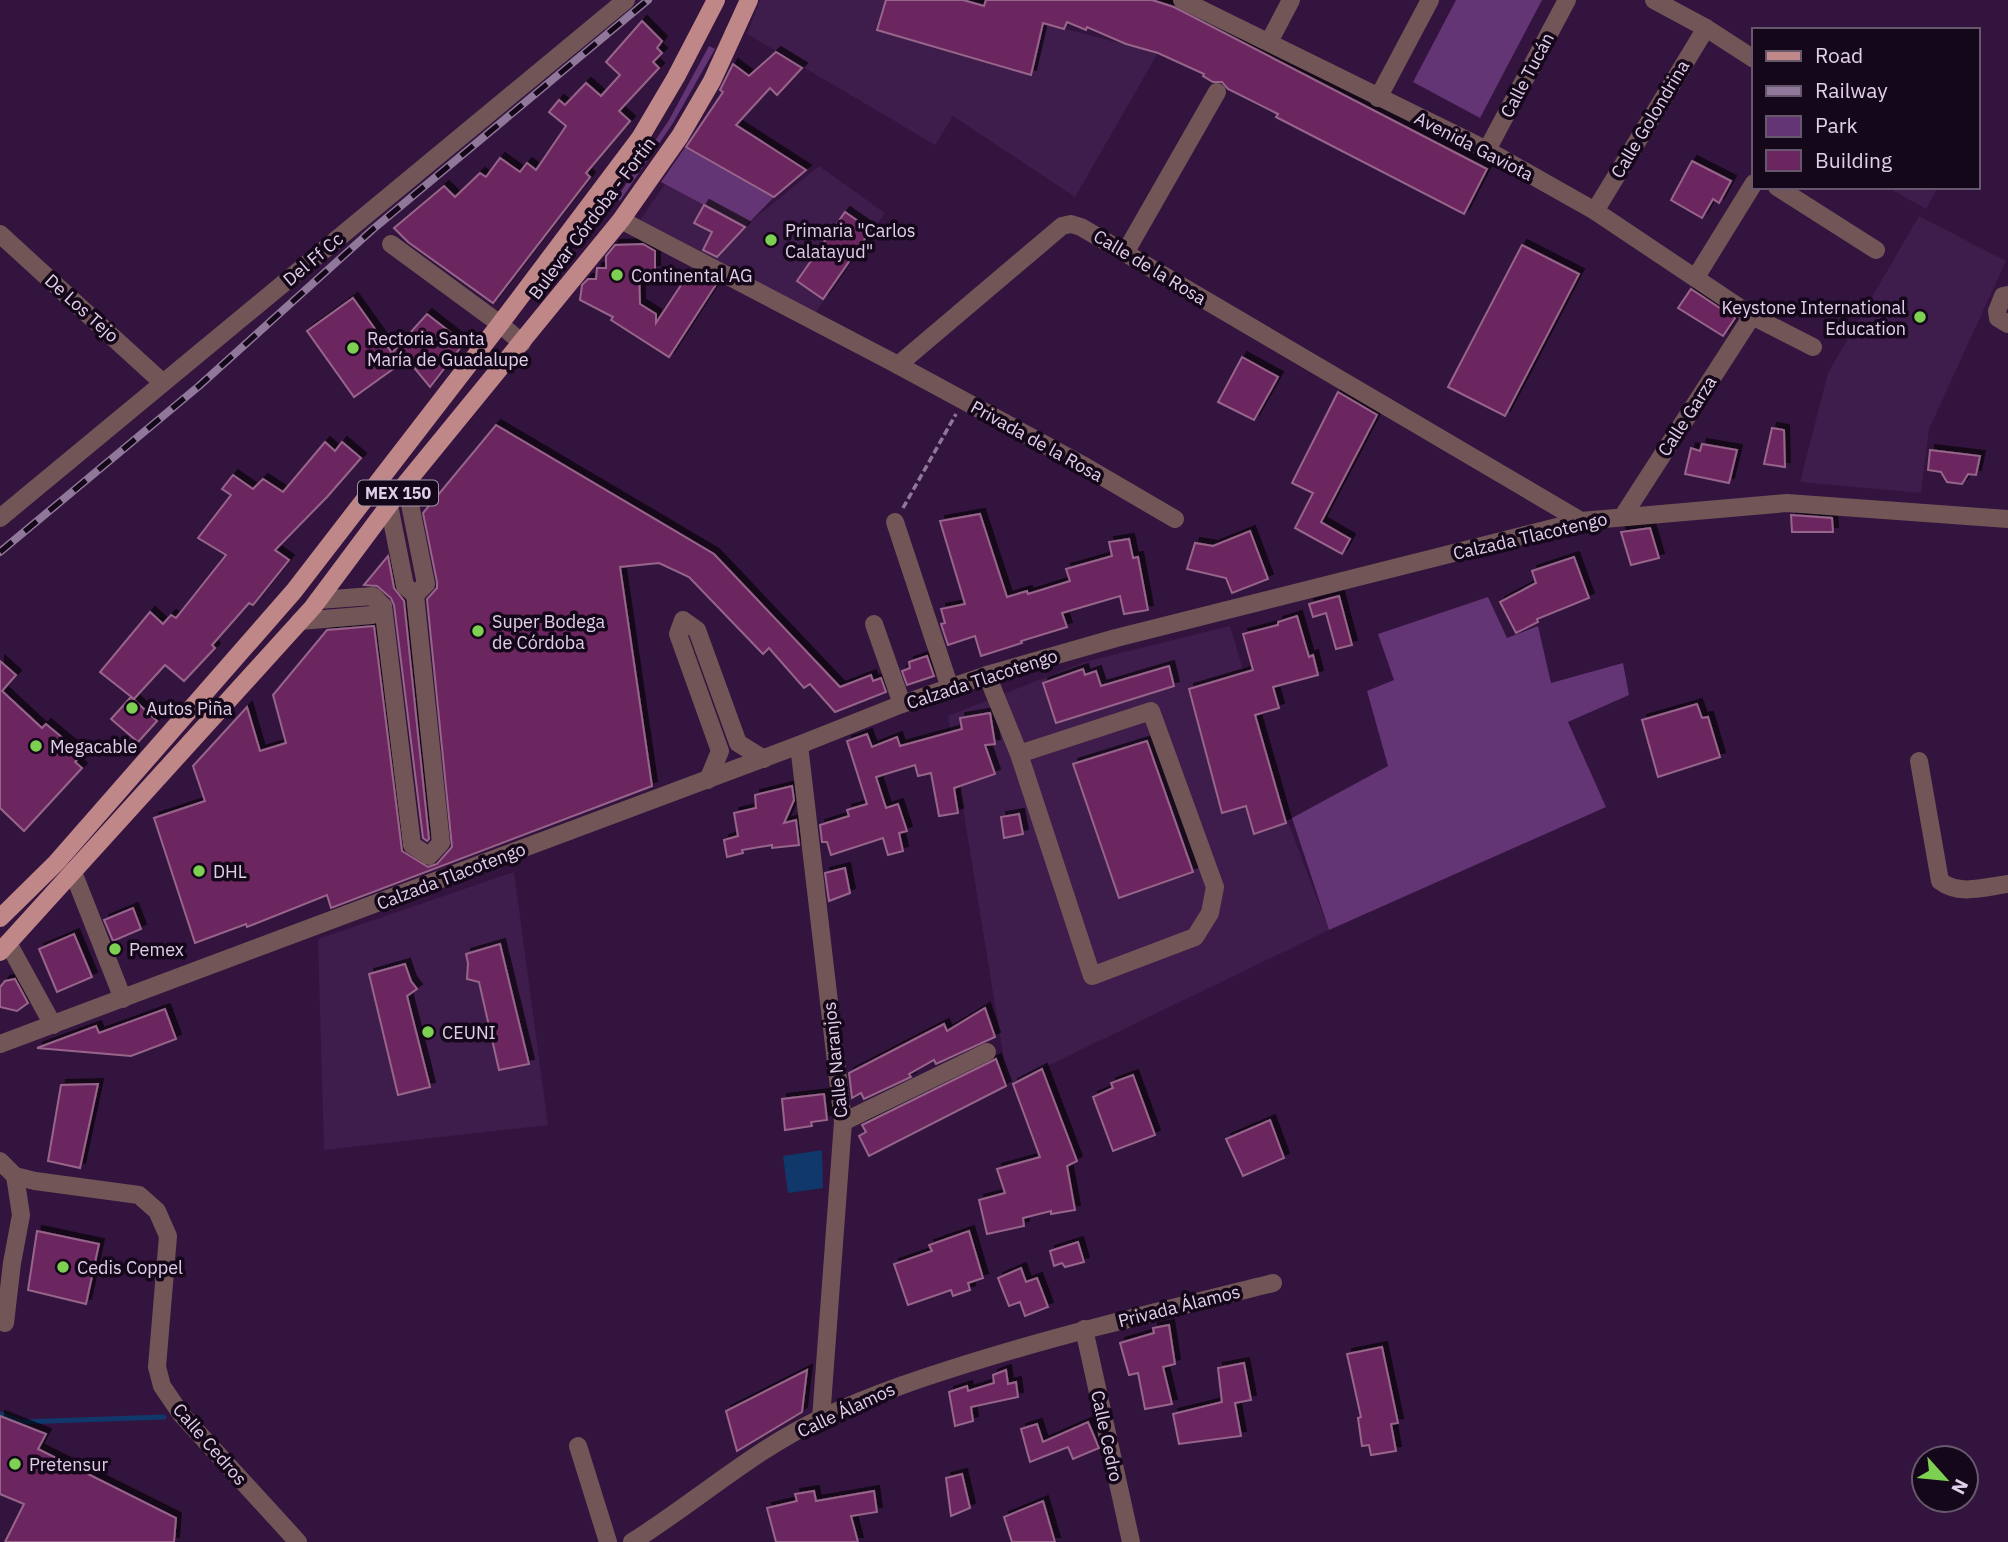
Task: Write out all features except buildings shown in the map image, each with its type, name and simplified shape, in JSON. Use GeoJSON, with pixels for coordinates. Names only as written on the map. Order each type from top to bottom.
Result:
{"type":"FeatureCollection","features":[{"type":"Feature","properties":{"kind":"main road","name":"Bulevar Córdoba - Fortín"},"geometry":{"type":"LineString","coordinates":[[4,947],[300,621],[398,494],[621,220],[680,136],[712,81],[749,0]]}},
{"type":"Feature","properties":{"kind":"main road","name":"Bulevar Córdoba - Fortín"},"geometry":{"type":"LineString","coordinates":[[0,918],[56,863],[294,591],[500,324],[639,138],[676,77],[714,5]]}},
{"type":"Feature","properties":{"kind":"main road"},"geometry":{"type":"LineString","coordinates":[[714,5],[740,22]]}},
{"type":"Feature","properties":{"kind":"main road"},"geometry":{"type":"LineString","coordinates":[[380,477],[398,494]]}},
{"type":"Feature","properties":{"kind":"main road"},"geometry":{"type":"LineString","coordinates":[[294,591],[315,603]]}},
{"type":"Feature","properties":{"kind":"street","name":"Del Ff Cc"},"geometry":{"type":"LineString","coordinates":[[0,518],[626,0]]}},
{"type":"Feature","properties":{"kind":"street","name":"Avenida Gaviota"},"geometry":{"type":"LineString","coordinates":[[1182,0],[1487,150],[1595,211],[1752,316],[1812,347]]}},
{"type":"Feature","properties":{"kind":"street"},"geometry":{"type":"LineString","coordinates":[[1269,42],[1290,0]]}},
{"type":"Feature","properties":{"kind":"street"},"geometry":{"type":"LineString","coordinates":[[1378,98],[1430,0]]}},
{"type":"Feature","properties":{"kind":"street","name":"Calle Tucán"},"geometry":{"type":"LineString","coordinates":[[1487,150],[1567,0]]}},
{"type":"Feature","properties":{"kind":"street"},"geometry":{"type":"LineString","coordinates":[[1654,0],[1706,27],[1752,58]]}},
{"type":"Feature","properties":{"kind":"street","name":"Calle Golondrina"},"geometry":{"type":"LineString","coordinates":[[1595,211],[1706,27]]}},
{"type":"Feature","properties":{"kind":"street"},"geometry":{"type":"LineString","coordinates":[[1125,253],[1217,92]]}},
{"type":"Feature","properties":{"kind":"street"},"geometry":{"type":"LineString","coordinates":[[1696,277],[1752,186]]}},
{"type":"Feature","properties":{"kind":"street"},"geometry":{"type":"LineString","coordinates":[[1780,189],[1876,250]]}},
{"type":"Feature","properties":{"kind":"street"},"geometry":{"type":"LineString","coordinates":[[621,220],[898,365]]}},
{"type":"Feature","properties":{"kind":"street","name":"Calle de la Rosa"},"geometry":{"type":"LineString","coordinates":[[898,365],[1062,226],[1082,227],[1581,521]]}},
{"type":"Feature","properties":{"kind":"street","name":"De Los Tejo"},"geometry":{"type":"LineString","coordinates":[[0,234],[163,383]]}},
{"type":"Feature","properties":{"kind":"street"},"geometry":{"type":"LineString","coordinates":[[391,244],[522,343]]}},
{"type":"Feature","properties":{"kind":"street"},"geometry":{"type":"LineString","coordinates":[[2008,295],[2003,296],[1997,311],[1998,318],[2008,324]]}},
{"type":"Feature","properties":{"kind":"street","name":"Calle Garza"},"geometry":{"type":"LineString","coordinates":[[1623,516],[1752,316]]}},
{"type":"Feature","properties":{"kind":"street","name":"Privada de la Rosa"},"geometry":{"type":"LineString","coordinates":[[898,365],[1086,467],[1175,519]]}},
{"type":"Feature","properties":{"kind":"street"},"geometry":{"type":"LineString","coordinates":[[315,603],[373,596],[383,606],[412,845],[429,856],[441,843],[415,595],[405,586],[398,494]]}},
{"type":"Feature","properties":{"kind":"street"},"geometry":{"type":"LineString","coordinates":[[398,494],[426,584],[415,595]]}},
{"type":"Feature","properties":{"kind":"street","name":"Calzada Tlacotengo"},"geometry":{"type":"LineString","coordinates":[[0,1045],[902,704],[987,675],[1116,638],[1581,521],[1787,503],[2006,515]]}},
{"type":"Feature","properties":{"kind":"street"},"geometry":{"type":"LineString","coordinates":[[895,522],[950,688]]}},
{"type":"Feature","properties":{"kind":"street"},"geometry":{"type":"LineString","coordinates":[[300,621],[372,615],[383,606]]}},
{"type":"Feature","properties":{"kind":"street"},"geometry":{"type":"LineString","coordinates":[[708,779],[720,751],[678,634],[683,620],[697,630],[738,743],[764,758]]}},
{"type":"Feature","properties":{"kind":"street"},"geometry":{"type":"LineString","coordinates":[[874,624],[902,704]]}},
{"type":"Feature","properties":{"kind":"street"},"geometry":{"type":"LineString","coordinates":[[987,675],[1019,754],[1092,976],[1195,937],[1210,913],[1214,887],[1151,711],[1019,754]]}},
{"type":"Feature","properties":{"kind":"street","name":"Calle Naranjos"},"geometry":{"type":"LineString","coordinates":[[799,745],[843,1122],[821,1419]]}},
{"type":"Feature","properties":{"kind":"street"},"geometry":{"type":"LineString","coordinates":[[1919,761],[1940,881],[1960,891],[2008,884]]}},
{"type":"Feature","properties":{"kind":"street"},"geometry":{"type":"LineString","coordinates":[[73,872],[123,999]]}},
{"type":"Feature","properties":{"kind":"street"},"geometry":{"type":"LineString","coordinates":[[4,947],[53,1025]]}},
{"type":"Feature","properties":{"kind":"street"},"geometry":{"type":"LineString","coordinates":[[843,1122],[987,1052]]}},
{"type":"Feature","properties":{"kind":"street"},"geometry":{"type":"LineString","coordinates":[[0,1161],[15,1176],[21,1215],[5,1323]]}},
{"type":"Feature","properties":{"kind":"street","name":"Calle Cedros"},"geometry":{"type":"LineString","coordinates":[[15,1176],[139,1195],[157,1211],[169,1236],[157,1367],[162,1386],[181,1414],[298,1542]]}},
{"type":"Feature","properties":{"kind":"street","name":"Privada Álamos"},"geometry":{"type":"LineString","coordinates":[[1084,1329],[1273,1283]]}},
{"type":"Feature","properties":{"kind":"street","name":"Calle Álamos"},"geometry":{"type":"LineString","coordinates":[[632,1542],[664,1522],[745,1462],[821,1419],[907,1382],[1084,1329]]}},
{"type":"Feature","properties":{"kind":"street","name":"Calle Cedro"},"geometry":{"type":"LineString","coordinates":[[1084,1329],[1130,1542]]}},
{"type":"Feature","properties":{"kind":"street"},"geometry":{"type":"LineString","coordinates":[[578,1447],[608,1542]]}},
{"type":"Feature","properties":{"kind":"path"},"geometry":{"type":"LineString","coordinates":[[895,522],[963,401]]}},
{"type":"Feature","properties":{"kind":"shaded area"},"geometry":{"type":"Polygon","coordinates":[[[760,0],[963,0],[1158,53],[1075,197],[953,116],[935,145],[747,34],[760,0]]]}},
{"type":"Feature","properties":{"kind":"shaded area","name":"Primaria \"Carlos Calatayud\""},"geometry":{"type":"Polygon","coordinates":[[[819,166],[885,213],[814,315],[640,220],[665,184],[745,226],[819,166]]]}},
{"type":"Feature","properties":{"kind":"shaded area"},"geometry":{"type":"Polygon","coordinates":[[[1891,189],[1937,189],[1926,209],[1891,189]]]}},
{"type":"Feature","properties":{"kind":"shaded area","name":"Keystone International Education"},"geometry":{"type":"Polygon","coordinates":[[[1919,216],[2006,261],[1929,429],[1921,493],[1800,482],[1828,373],[1919,216]]]}},
{"type":"Feature","properties":{"kind":"shaded area"},"geometry":{"type":"Polygon","coordinates":[[[1230,626],[1288,822],[1329,930],[1008,1085],[948,716],[1084,662],[1230,626]]]}},
{"type":"Feature","properties":{"kind":"shaded area","name":"CEUNI"},"geometry":{"type":"Polygon","coordinates":[[[514,872],[548,1125],[324,1150],[318,939],[514,872]]]}},
{"type":"Feature","properties":{"kind":"green space"},"geometry":{"type":"Polygon","coordinates":[[[1456,0],[1542,0],[1480,118],[1413,82],[1456,0]]]}},
{"type":"Feature","properties":{"kind":"green space"},"geometry":{"type":"Polygon","coordinates":[[[709,46],[715,49],[673,123],[620,201],[616,199],[669,120],[709,46]]]}},
{"type":"Feature","properties":{"kind":"green space"},"geometry":{"type":"Polygon","coordinates":[[[686,146],[774,197],[745,227],[661,182],[686,146]]]}},
{"type":"Feature","properties":{"kind":"green space"},"geometry":{"type":"Polygon","coordinates":[[[1488,597],[1507,638],[1538,626],[1551,683],[1623,663],[1629,695],[1568,722],[1606,807],[1329,930],[1292,818],[1388,766],[1367,691],[1394,680],[1378,634],[1488,597]]]}},
{"type":"Feature","properties":{"kind":"water"},"geometry":{"type":"Polygon","coordinates":[[[822,1150],[823,1188],[788,1193],[783,1156],[822,1150]]]}},
{"type":"Feature","properties":{"kind":"waterway"},"geometry":{"type":"LineString","coordinates":[[0,1414],[21,1422],[164,1417]]}},
{"type":"Feature","properties":{"kind":"railway"},"geometry":{"type":"LineString","coordinates":[[0,552],[199,386],[372,230],[648,0]]}},
{"type":"Feature","properties":{"kind":"place","name":"Primaria \"Carlos Calatayud\""},"geometry":{"type":"Point","coordinates":[771,240]}},
{"type":"Feature","properties":{"kind":"place","name":"Continental AG"},"geometry":{"type":"Point","coordinates":[617,275]}},
{"type":"Feature","properties":{"kind":"place","name":"Keystone International Education"},"geometry":{"type":"Point","coordinates":[1920,317]}},
{"type":"Feature","properties":{"kind":"place","name":"Rectoria Santa María de Guadalupe"},"geometry":{"type":"Point","coordinates":[353,348]}},
{"type":"Feature","properties":{"kind":"place","name":"Super Bodega de Córdoba"},"geometry":{"type":"Point","coordinates":[478,631]}},
{"type":"Feature","properties":{"kind":"place","name":"Autos Piña"},"geometry":{"type":"Point","coordinates":[132,708]}},
{"type":"Feature","properties":{"kind":"place","name":"Megacable"},"geometry":{"type":"Point","coordinates":[36,746]}},
{"type":"Feature","properties":{"kind":"place","name":"DHL"},"geometry":{"type":"Point","coordinates":[199,871]}},
{"type":"Feature","properties":{"kind":"place","name":"Pemex"},"geometry":{"type":"Point","coordinates":[115,949]}},
{"type":"Feature","properties":{"kind":"place","name":"CEUNI"},"geometry":{"type":"Point","coordinates":[428,1032]}},
{"type":"Feature","properties":{"kind":"place","name":"Cedis Coppel"},"geometry":{"type":"Point","coordinates":[63,1267]}},
{"type":"Feature","properties":{"kind":"place","name":"Pretensur"},"geometry":{"type":"Point","coordinates":[15,1464]}}]}
